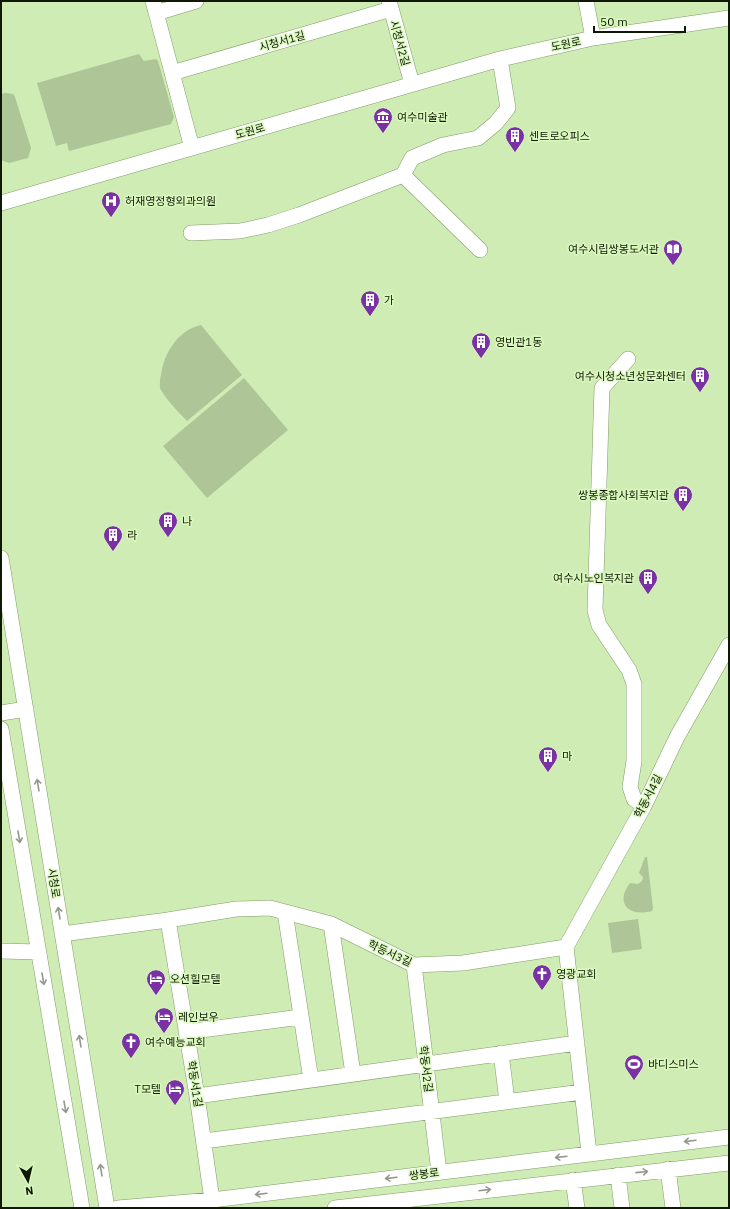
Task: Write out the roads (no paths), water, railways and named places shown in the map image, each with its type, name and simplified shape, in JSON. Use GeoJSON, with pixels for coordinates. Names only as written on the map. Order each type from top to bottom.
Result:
{"type":"FeatureCollection","features":[{"type":"Feature","properties":{"kind":"street"},"geometry":{"type":"LineString","coordinates":[[192,148],[155,7],[196,1]]}},
{"type":"Feature","properties":{"kind":"street"},"geometry":{"type":"LineString","coordinates":[[586,1],[593,38]]}},
{"type":"Feature","properties":{"kind":"street","name":"시청서1길"},"geometry":{"type":"LineString","coordinates":[[172,73],[390,5]]}},
{"type":"Feature","properties":{"kind":"street","name":"시청서2길"},"geometry":{"type":"LineString","coordinates":[[390,5],[412,84]]}},
{"type":"Feature","properties":{"kind":"street","name":"도원로"},"geometry":{"type":"LineString","coordinates":[[1,203],[500,59],[593,38],[729,18]]}},
{"type":"Feature","properties":{"kind":"street"},"geometry":{"type":"LineString","coordinates":[[191,233],[240,231],[268,225],[299,215],[403,175],[412,158],[443,145],[478,138],[487,132],[507,111],[508,103],[500,59]]}},
{"type":"Feature","properties":{"kind":"street"},"geometry":{"type":"LineString","coordinates":[[403,175],[480,250]]}},
{"type":"Feature","properties":{"kind":"street"},"geometry":{"type":"LineString","coordinates":[[628,359],[602,388],[595,610],[599,625],[629,670],[634,684],[634,761],[630,788],[634,799],[644,806]]}},
{"type":"Feature","properties":{"kind":"street","name":"시청로"},"geometry":{"type":"LineString","coordinates":[[1,558],[107,1208]]}},
{"type":"Feature","properties":{"kind":"street","name":"학동서4길"},"geometry":{"type":"LineString","coordinates":[[566,947],[644,806],[677,737],[724,666],[729,645]]}},
{"type":"Feature","properties":{"kind":"street"},"geometry":{"type":"LineString","coordinates":[[1,713],[26,709]]}},
{"type":"Feature","properties":{"kind":"street"},"geometry":{"type":"LineString","coordinates":[[1,729],[82,1208]]}},
{"type":"Feature","properties":{"kind":"street","name":"학동서3길"},"geometry":{"type":"LineString","coordinates":[[62,934],[168,920],[236,909],[270,908],[332,924],[414,965],[463,963],[566,947]]}},
{"type":"Feature","properties":{"kind":"street"},"geometry":{"type":"LineString","coordinates":[[285,912],[311,1080]]}},
{"type":"Feature","properties":{"kind":"street","name":"학동서1길"},"geometry":{"type":"LineString","coordinates":[[168,920],[197,1096],[212,1200]]}},
{"type":"Feature","properties":{"kind":"street"},"geometry":{"type":"LineString","coordinates":[[332,924],[353,1074]]}},
{"type":"Feature","properties":{"kind":"street"},"geometry":{"type":"LineString","coordinates":[[566,947],[589,1153]]}},
{"type":"Feature","properties":{"kind":"street"},"geometry":{"type":"LineString","coordinates":[[1,951],[39,952]]}},
{"type":"Feature","properties":{"kind":"street","name":"학동서2길"},"geometry":{"type":"LineString","coordinates":[[414,965],[439,1172]]}},
{"type":"Feature","properties":{"kind":"street"},"geometry":{"type":"LineString","coordinates":[[186,1032],[301,1017]]}},
{"type":"Feature","properties":{"kind":"street"},"geometry":{"type":"LineString","coordinates":[[197,1096],[576,1043]]}},
{"type":"Feature","properties":{"kind":"street"},"geometry":{"type":"LineString","coordinates":[[501,1053],[507,1101]]}},
{"type":"Feature","properties":{"kind":"street"},"geometry":{"type":"LineString","coordinates":[[204,1141],[582,1092]]}},
{"type":"Feature","properties":{"kind":"street","name":"쌍봉로"},"geometry":{"type":"LineString","coordinates":[[118,1208],[212,1200],[729,1136]]}},
{"type":"Feature","properties":{"kind":"street"},"geometry":{"type":"LineString","coordinates":[[335,1208],[456,1201],[573,1180],[729,1163]]}},
{"type":"Feature","properties":{"kind":"street"},"geometry":{"type":"LineString","coordinates":[[668,1169],[673,1208]]}},
{"type":"Feature","properties":{"kind":"street"},"geometry":{"type":"LineString","coordinates":[[618,1175],[622,1208]]}},
{"type":"Feature","properties":{"kind":"street"},"geometry":{"type":"LineString","coordinates":[[573,1180],[577,1208]]}},
{"type":"Feature","properties":{"kind":"place","name":"여수미술관"},"geometry":{"type":"Point","coordinates":[383,134]}},
{"type":"Feature","properties":{"kind":"place","name":"센트로오피스"},"geometry":{"type":"Point","coordinates":[515,153]}},
{"type":"Feature","properties":{"kind":"place","name":"허재영정형외과의원"},"geometry":{"type":"Point","coordinates":[111,218]}},
{"type":"Feature","properties":{"kind":"place","name":"여수시립쌍봉도서관"},"geometry":{"type":"Point","coordinates":[673,266]}},
{"type":"Feature","properties":{"kind":"place","name":"가"},"geometry":{"type":"Point","coordinates":[370,317]}},
{"type":"Feature","properties":{"kind":"place","name":"영빈관1동"},"geometry":{"type":"Point","coordinates":[481,359]}},
{"type":"Feature","properties":{"kind":"place","name":"여수시청소년성문화센터"},"geometry":{"type":"Point","coordinates":[700,393]}},
{"type":"Feature","properties":{"kind":"place","name":"쌍봉종합사회복지관"},"geometry":{"type":"Point","coordinates":[683,512]}},
{"type":"Feature","properties":{"kind":"place","name":"나"},"geometry":{"type":"Point","coordinates":[168,538]}},
{"type":"Feature","properties":{"kind":"place","name":"라"},"geometry":{"type":"Point","coordinates":[113,552]}},
{"type":"Feature","properties":{"kind":"place","name":"여수시노인복지관"},"geometry":{"type":"Point","coordinates":[648,595]}},
{"type":"Feature","properties":{"kind":"place","name":"마"},"geometry":{"type":"Point","coordinates":[548,773]}},
{"type":"Feature","properties":{"kind":"place","name":"영광교회"},"geometry":{"type":"Point","coordinates":[542,991]}},
{"type":"Feature","properties":{"kind":"place","name":"오션힐모텔"},"geometry":{"type":"Point","coordinates":[156,996]}},
{"type":"Feature","properties":{"kind":"place","name":"레인보우"},"geometry":{"type":"Point","coordinates":[164,1034]}},
{"type":"Feature","properties":{"kind":"place","name":"여수예능교회"},"geometry":{"type":"Point","coordinates":[131,1059]}},
{"type":"Feature","properties":{"kind":"place","name":"바디스미스"},"geometry":{"type":"Point","coordinates":[634,1081]}},
{"type":"Feature","properties":{"kind":"place","name":"T모텔"},"geometry":{"type":"Point","coordinates":[175,1106]}}]}
